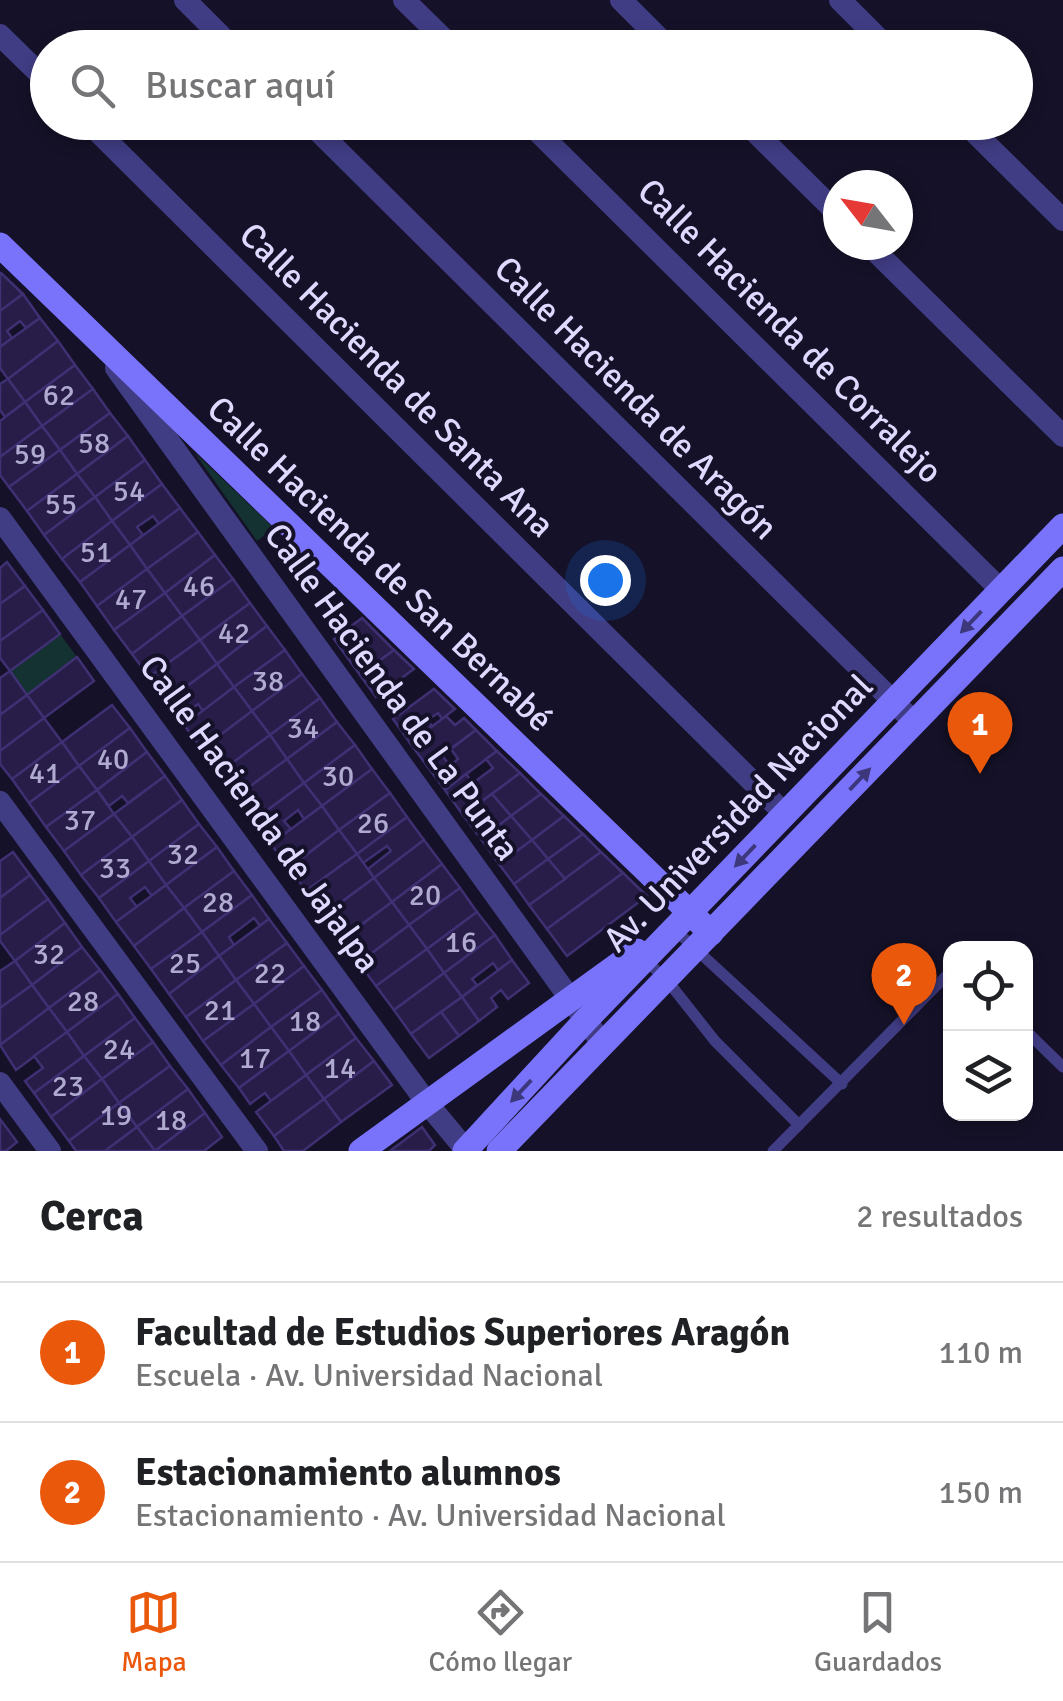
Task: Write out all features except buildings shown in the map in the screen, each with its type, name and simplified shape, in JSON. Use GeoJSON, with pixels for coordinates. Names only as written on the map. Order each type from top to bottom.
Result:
{"type":"FeatureCollection","features":[{"type":"Feature","properties":{"kind":"street"},"geometry":{"type":"LineString","coordinates":[[185,0],[215,30]]}},
{"type":"Feature","properties":{"kind":"street"},"geometry":{"type":"LineString","coordinates":[[404,0],[434,30]]}},
{"type":"Feature","properties":{"kind":"street"},"geometry":{"type":"LineString","coordinates":[[621,0],[651,30]]}},
{"type":"Feature","properties":{"kind":"street"},"geometry":{"type":"LineString","coordinates":[[840,0],[870,30]]}},
{"type":"Feature","properties":{"kind":"street"},"geometry":{"type":"LineString","coordinates":[[0,35],[30,64]]}},
{"type":"Feature","properties":{"kind":"street","name":"Calle Hacienda de Santa Ana"},"geometry":{"type":"LineString","coordinates":[[106,140],[785,814]]}},
{"type":"Feature","properties":{"kind":"street","name":"Calle Hacienda de Aragón"},"geometry":{"type":"LineString","coordinates":[[327,140],[915,722]]}},
{"type":"Feature","properties":{"kind":"street","name":"Calle Hacienda de Corralejo"},"geometry":{"type":"LineString","coordinates":[[546,140],[1002,590]]}},
{"type":"Feature","properties":{"kind":"street"},"geometry":{"type":"LineString","coordinates":[[763,140],[823,199]]}},
{"type":"Feature","properties":{"kind":"street"},"geometry":{"type":"LineString","coordinates":[[982,140],[1063,220]]}},
{"type":"Feature","properties":{"kind":"street","name":"Calle Hacienda de San Bernabé"},"geometry":{"type":"LineString","coordinates":[[0,245],[703,941]]}},
{"type":"Feature","properties":{"kind":"street"},"geometry":{"type":"LineString","coordinates":[[885,260],[1063,436]]}},
{"type":"Feature","properties":{"kind":"street","name":"Calle Hacienda de La Punta"},"geometry":{"type":"LineString","coordinates":[[92,334],[602,1042]]}},
{"type":"Feature","properties":{"kind":"street","name":"Calle Hacienda de Jajalpa"},"geometry":{"type":"LineString","coordinates":[[0,518],[466,1150]]}},
{"type":"Feature","properties":{"kind":"street","name":"Av. Universidad Nacional"},"geometry":{"type":"LineString","coordinates":[[466,1150],[585,1021],[1063,526]]}},
{"type":"Feature","properties":{"kind":"street","name":"Av. Universidad Nacional"},"geometry":{"type":"LineString","coordinates":[[500,1151],[1063,569]]}},
{"type":"Feature","properties":{"kind":"street"},"geometry":{"type":"LineString","coordinates":[[0,802],[257,1151]]}},
{"type":"Feature","properties":{"kind":"street"},"geometry":{"type":"LineString","coordinates":[[361,1151],[682,922]]}},
{"type":"Feature","properties":{"kind":"street"},"geometry":{"type":"LineString","coordinates":[[0,1083],[50,1151]]}},
{"type":"Feature","properties":{"kind":"lane"},"geometry":{"type":"LineString","coordinates":[[703,941],[842,1084]]}},
{"type":"Feature","properties":{"kind":"lane"},"geometry":{"type":"LineString","coordinates":[[646,960],[666,979],[715,1042],[799,1125]]}},
{"type":"Feature","properties":{"kind":"lane"},"geometry":{"type":"LineString","coordinates":[[774,1151],[943,979]]}},
{"type":"Feature","properties":{"kind":"lane"},"geometry":{"type":"LineString","coordinates":[[1033,1038],[1063,1066]]}},
{"type":"Feature","properties":{"kind":"green space"},"geometry":{"type":"Polygon","coordinates":[[[194,452],[274,528],[257,541],[194,452]]]}},
{"type":"Feature","properties":{"kind":"green space"},"geometry":{"type":"Polygon","coordinates":[[[60,634],[77,657],[27,695],[10,671],[60,634]]]}},
{"type":"Feature","properties":{"kind":"place","name":"Facultad de Estudios Superiores Aragón"},"geometry":{"type":"Point","coordinates":[980,774]}},
{"type":"Feature","properties":{"kind":"place","name":"Estacionamiento alumnos"},"geometry":{"type":"Point","coordinates":[904,1025]}}]}
